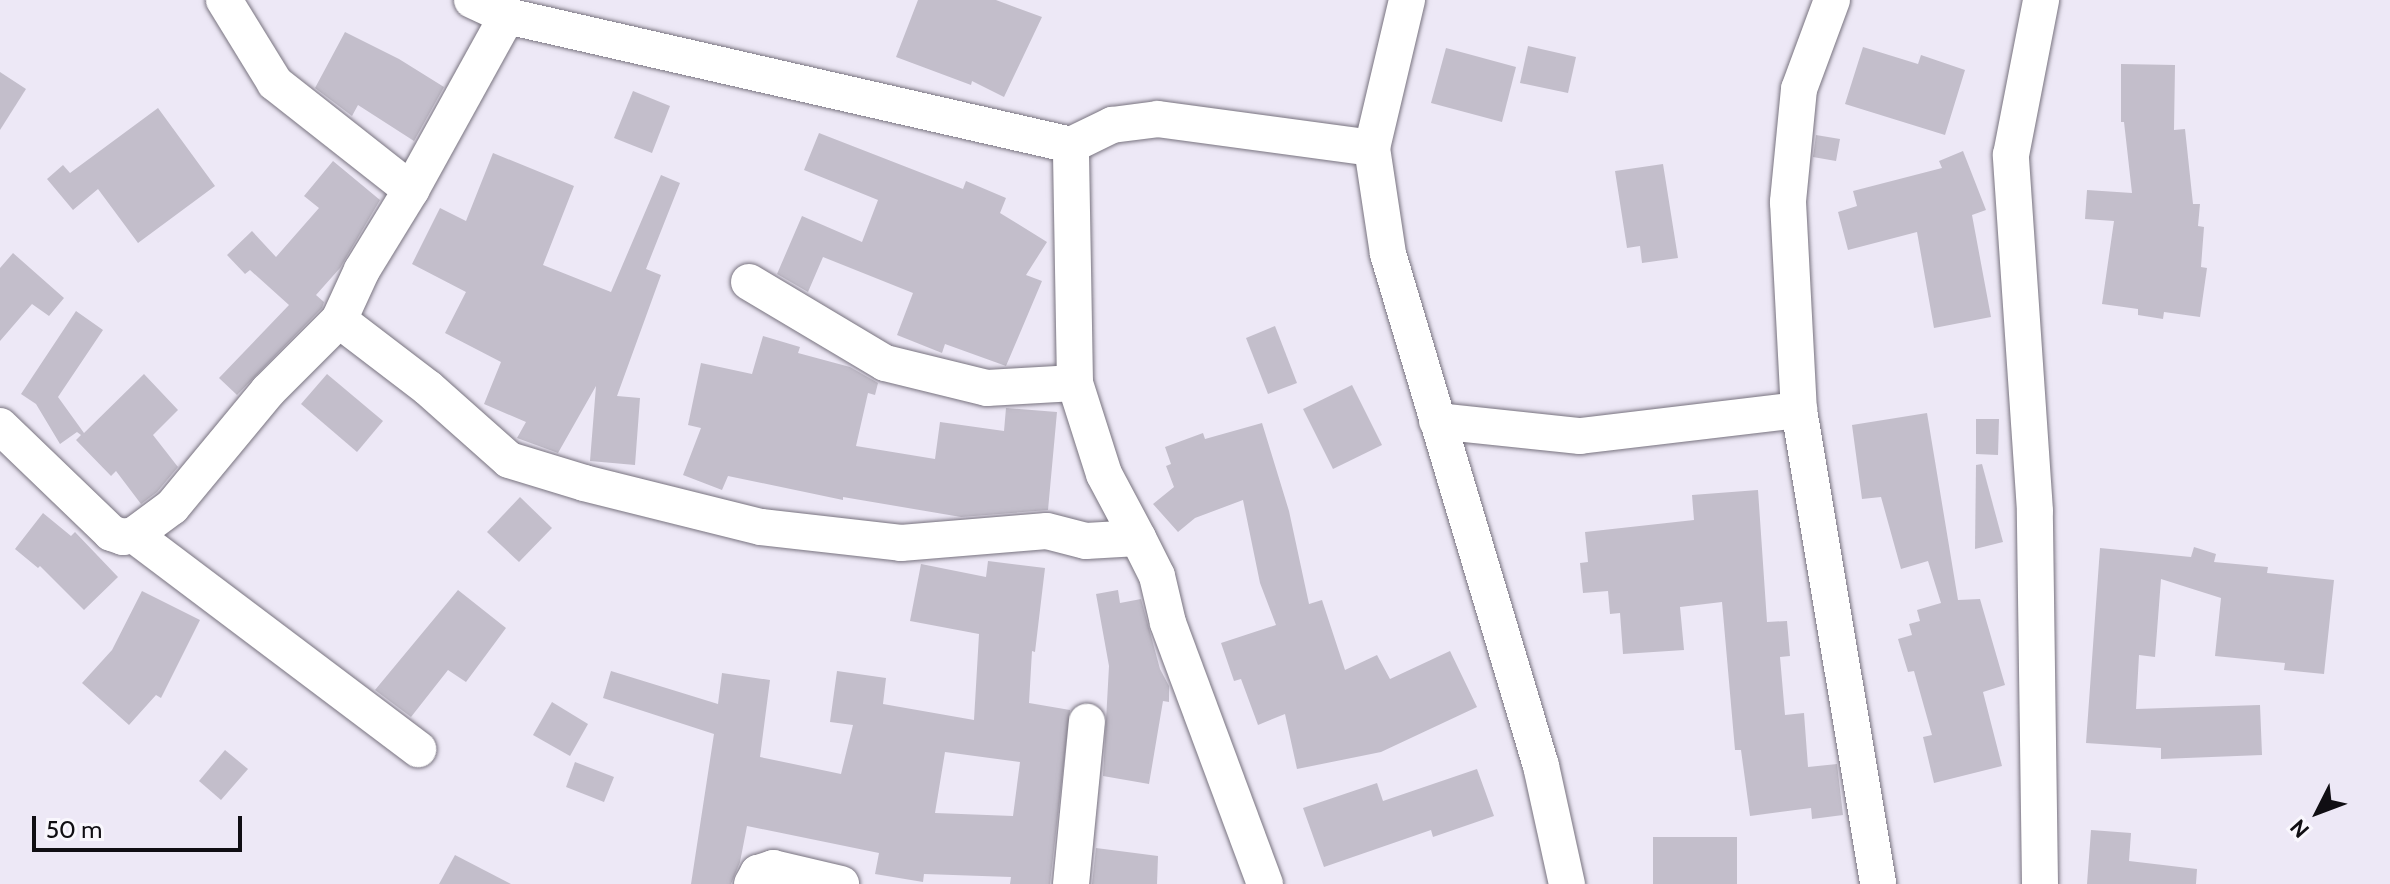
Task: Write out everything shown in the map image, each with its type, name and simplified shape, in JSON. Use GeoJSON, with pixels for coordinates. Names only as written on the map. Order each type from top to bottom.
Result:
{"type":"FeatureCollection","features":[{"type":"Feature","properties":{"kind":"street"},"geometry":{"type":"LineString","coordinates":[[224,0],[275,83],[411,190]]}},
{"type":"Feature","properties":{"kind":"street"},"geometry":{"type":"LineString","coordinates":[[472,0],[507,16],[1071,145],[1112,125],[1158,119],[1372,148]]}},
{"type":"Feature","properties":{"kind":"street"},"geometry":{"type":"LineString","coordinates":[[1407,0],[1372,148],[1388,254],[1541,766],[1567,884]]}},
{"type":"Feature","properties":{"kind":"street"},"geometry":{"type":"LineString","coordinates":[[1832,0],[1799,89],[1788,202],[1799,410],[1878,884]]}},
{"type":"Feature","properties":{"kind":"street"},"geometry":{"type":"LineString","coordinates":[[2040,884],[2035,511],[2011,155],[2041,0]]}},
{"type":"Feature","properties":{"kind":"street"},"geometry":{"type":"LineString","coordinates":[[0,426],[111,533],[123,537],[134,535],[172,507],[268,391],[339,320],[362,270],[411,190],[507,16]]}},
{"type":"Feature","properties":{"kind":"street"},"geometry":{"type":"LineString","coordinates":[[1071,145],[1075,383],[1104,474],[1157,576],[1168,623],[1265,884]]}},
{"type":"Feature","properties":{"kind":"street"},"geometry":{"type":"LineString","coordinates":[[749,282],[885,363],[987,388],[1075,383]]}},
{"type":"Feature","properties":{"kind":"street"},"geometry":{"type":"LineString","coordinates":[[339,320],[428,388],[509,460],[584,483],[761,527],[901,543],[1047,531],[1086,541],[1138,538]]}},
{"type":"Feature","properties":{"kind":"street"},"geometry":{"type":"LineString","coordinates":[[1437,421],[1580,436],[1799,410]]}},
{"type":"Feature","properties":{"kind":"street"},"geometry":{"type":"LineString","coordinates":[[134,535],[418,749]]}},
{"type":"Feature","properties":{"kind":"street"},"geometry":{"type":"LineString","coordinates":[[1071,884],[1087,722]]}},
{"type":"Feature","properties":{"kind":"street"},"geometry":{"type":"LineString","coordinates":[[752,884],[758,873],[773,868],[841,884]]}},
{"type":"Feature","properties":{"kind":"building"},"geometry":{"type":"Polygon","coordinates":[[[918,0],[996,0],[1042,17],[1004,97],[972,81],[971,85],[896,57],[918,0]]]}},
{"type":"Feature","properties":{"kind":"building"},"geometry":{"type":"Polygon","coordinates":[[[345,32],[399,59],[444,87],[414,141],[358,105],[352,116],[315,88],[345,32]]]}},
{"type":"Feature","properties":{"kind":"building"},"geometry":{"type":"Polygon","coordinates":[[[1528,46],[1576,57],[1568,93],[1520,83],[1528,46]]]}},
{"type":"Feature","properties":{"kind":"building"},"geometry":{"type":"Polygon","coordinates":[[[1863,47],[1918,64],[1921,55],[1965,70],[1945,135],[1845,104],[1863,47]]]}},
{"type":"Feature","properties":{"kind":"building"},"geometry":{"type":"Polygon","coordinates":[[[1446,48],[1516,67],[1502,122],[1431,103],[1446,48]]]}},
{"type":"Feature","properties":{"kind":"building"},"geometry":{"type":"Polygon","coordinates":[[[2121,64],[2175,65],[2174,130],[2185,129],[2193,204],[2200,204],[2198,226],[2204,227],[2201,267],[2207,268],[2200,317],[2164,312],[2163,319],[2138,315],[2138,309],[2102,304],[2114,221],[2085,219],[2087,190],[2132,193],[2124,122],[2121,122],[2121,64]]]}},
{"type":"Feature","properties":{"kind":"building"},"geometry":{"type":"Polygon","coordinates":[[[0,72],[26,89],[0,130],[0,72]]]}},
{"type":"Feature","properties":{"kind":"building"},"geometry":{"type":"Polygon","coordinates":[[[633,91],[670,106],[652,153],[614,138],[633,91]]]}},
{"type":"Feature","properties":{"kind":"building"},"geometry":{"type":"Polygon","coordinates":[[[158,108],[215,186],[138,243],[98,189],[73,210],[47,179],[63,165],[70,173],[158,108]]]}},
{"type":"Feature","properties":{"kind":"building"},"geometry":{"type":"Polygon","coordinates":[[[819,133],[963,189],[966,181],[1006,198],[1000,213],[1047,242],[1026,275],[1042,281],[1006,366],[945,344],[942,353],[897,335],[913,293],[823,257],[808,292],[777,274],[802,216],[862,242],[878,200],[804,170],[819,133]]]}},
{"type":"Feature","properties":{"kind":"building"},"geometry":{"type":"Polygon","coordinates":[[[1816,135],[1840,139],[1836,161],[1813,157],[1816,135]]]}},
{"type":"Feature","properties":{"kind":"building"},"geometry":{"type":"Polygon","coordinates":[[[1963,151],[1986,210],[1972,215],[1991,317],[1934,328],[1917,232],[1848,250],[1838,212],[1857,206],[1853,191],[1942,168],[1939,161],[1963,151]]]}},
{"type":"Feature","properties":{"kind":"building"},"geometry":{"type":"Polygon","coordinates":[[[493,153],[574,186],[543,265],[611,292],[661,175],[680,183],[646,269],[661,275],[617,396],[640,398],[635,465],[590,461],[596,386],[558,453],[517,438],[526,422],[484,404],[501,362],[445,333],[466,292],[412,264],[440,208],[466,221],[493,153]]]}},
{"type":"Feature","properties":{"kind":"building"},"geometry":{"type":"Polygon","coordinates":[[[333,161],[380,200],[340,268],[316,295],[324,302],[322,308],[237,395],[219,378],[289,305],[250,270],[245,274],[227,255],[252,231],[276,257],[319,208],[304,196],[333,161]]]}},
{"type":"Feature","properties":{"kind":"building"},"geometry":{"type":"Polygon","coordinates":[[[1663,164],[1678,258],[1642,263],[1640,246],[1627,248],[1615,171],[1663,164]]]}},
{"type":"Feature","properties":{"kind":"building"},"geometry":{"type":"Polygon","coordinates":[[[13,253],[64,298],[49,316],[32,304],[0,341],[0,268],[13,253]]]}},
{"type":"Feature","properties":{"kind":"building"},"geometry":{"type":"Polygon","coordinates":[[[76,311],[103,330],[58,397],[84,433],[144,374],[178,410],[153,435],[178,467],[157,492],[141,504],[116,471],[111,476],[76,440],[81,435],[77,432],[60,444],[36,404],[21,394],[76,311]]]}},
{"type":"Feature","properties":{"kind":"building"},"geometry":{"type":"Polygon","coordinates":[[[1275,326],[1297,383],[1268,394],[1246,338],[1275,326]]]}},
{"type":"Feature","properties":{"kind":"building"},"geometry":{"type":"Polygon","coordinates":[[[763,336],[800,347],[798,353],[850,367],[878,383],[875,395],[868,393],[856,446],[935,459],[940,422],[1004,431],[1006,408],[1057,412],[1048,510],[961,517],[843,497],[843,500],[728,476],[722,490],[683,475],[701,428],[688,425],[701,363],[752,374],[763,336]]]}},
{"type":"Feature","properties":{"kind":"building"},"geometry":{"type":"Polygon","coordinates":[[[327,374],[383,421],[357,452],[301,404],[327,374]]]}},
{"type":"Feature","properties":{"kind":"building"},"geometry":{"type":"Polygon","coordinates":[[[1352,385],[1382,445],[1333,469],[1303,409],[1352,385]]]}},
{"type":"Feature","properties":{"kind":"building"},"geometry":{"type":"Polygon","coordinates":[[[1927,413],[1958,600],[1980,599],[2005,685],[1983,692],[2002,766],[1934,783],[1923,737],[1932,735],[1914,671],[1908,672],[1898,639],[1912,635],[1909,624],[1920,621],[1917,610],[1941,603],[1928,561],[1901,569],[1881,497],[1862,499],[1852,425],[1927,413]]]}},
{"type":"Feature","properties":{"kind":"building"},"geometry":{"type":"Polygon","coordinates":[[[1976,419],[1999,419],[1998,455],[1976,454],[1976,419]]]}},
{"type":"Feature","properties":{"kind":"building"},"geometry":{"type":"Polygon","coordinates":[[[1262,423],[1289,511],[1309,604],[1322,600],[1345,670],[1377,655],[1390,679],[1450,651],[1477,707],[1381,752],[1297,769],[1285,714],[1258,725],[1241,679],[1234,681],[1221,643],[1276,625],[1260,583],[1243,500],[1195,518],[1178,532],[1153,504],[1174,487],[1166,466],[1171,464],[1165,447],[1203,433],[1205,439],[1262,423]]]}},
{"type":"Feature","properties":{"kind":"building"},"geometry":{"type":"Polygon","coordinates":[[[1982,464],[2003,542],[1975,549],[1976,465],[1982,464]]]}},
{"type":"Feature","properties":{"kind":"building"},"geometry":{"type":"Polygon","coordinates":[[[1758,490],[1767,622],[1787,621],[1790,656],[1780,657],[1785,715],[1804,713],[1808,767],[1837,764],[1843,815],[1812,819],[1811,808],[1750,816],[1741,750],[1735,750],[1722,602],[1680,607],[1684,650],[1623,654],[1620,613],[1610,614],[1608,591],[1583,593],[1580,563],[1588,562],[1585,532],[1694,520],[1692,495],[1758,490]]]}},
{"type":"Feature","properties":{"kind":"building"},"geometry":{"type":"Polygon","coordinates":[[[520,497],[552,528],[519,562],[487,532],[520,497]]]}},
{"type":"Feature","properties":{"kind":"building"},"geometry":{"type":"Polygon","coordinates":[[[43,513],[71,536],[75,532],[118,577],[84,610],[40,566],[38,568],[15,549],[43,513]]]}},
{"type":"Feature","properties":{"kind":"building"},"geometry":{"type":"Polygon","coordinates":[[[2194,547],[2216,554],[2214,562],[2268,567],[2267,573],[2334,580],[2324,674],[2284,670],[2285,663],[2215,656],[2221,598],[2161,579],[2155,657],[2139,655],[2136,709],[2260,705],[2262,755],[2161,759],[2161,748],[2086,743],[2100,548],[2191,557],[2194,547]]]}},
{"type":"Feature","properties":{"kind":"building"},"geometry":{"type":"Polygon","coordinates":[[[988,561],[1045,568],[1035,652],[1032,651],[1029,703],[1070,710],[1050,884],[1010,884],[1011,877],[924,874],[923,882],[875,874],[879,853],[747,826],[740,862],[731,884],[691,884],[714,734],[603,698],[611,671],[718,704],[722,673],[770,680],[760,757],[841,774],[853,725],[830,722],[837,671],[886,678],[883,704],[974,720],[979,634],[910,621],[921,564],[986,577],[988,561]],[[945,752],[935,813],[1013,816],[1020,762],[945,752]]]}},
{"type":"Feature","properties":{"kind":"building"},"geometry":{"type":"Polygon","coordinates":[[[458,590],[506,628],[466,682],[448,670],[411,717],[375,690],[458,590]]]}},
{"type":"Feature","properties":{"kind":"building"},"geometry":{"type":"Polygon","coordinates":[[[1118,590],[1120,603],[1141,599],[1160,669],[1169,686],[1169,702],[1163,701],[1149,784],[1103,776],[1109,666],[1096,594],[1118,590]]]}},
{"type":"Feature","properties":{"kind":"building"},"geometry":{"type":"Polygon","coordinates":[[[142,591],[200,620],[161,698],[156,695],[129,725],[82,683],[112,650],[142,591]]]}},
{"type":"Feature","properties":{"kind":"building"},"geometry":{"type":"Polygon","coordinates":[[[552,702],[588,724],[570,756],[533,735],[552,702]]]}},
{"type":"Feature","properties":{"kind":"building"},"geometry":{"type":"Polygon","coordinates":[[[225,750],[248,769],[221,800],[199,781],[225,750]]]}},
{"type":"Feature","properties":{"kind":"building"},"geometry":{"type":"Polygon","coordinates":[[[575,762],[614,777],[604,802],[566,787],[575,762]]]}},
{"type":"Feature","properties":{"kind":"building"},"geometry":{"type":"Polygon","coordinates":[[[1477,769],[1494,816],[1433,837],[1431,830],[1324,867],[1303,808],[1377,783],[1383,801],[1477,769]]]}},
{"type":"Feature","properties":{"kind":"building"},"geometry":{"type":"Polygon","coordinates":[[[2091,830],[2131,833],[2129,861],[2197,869],[2196,884],[2087,884],[2091,830]]]}},
{"type":"Feature","properties":{"kind":"building"},"geometry":{"type":"Polygon","coordinates":[[[1653,837],[1737,837],[1737,884],[1653,884],[1653,837]]]}},
{"type":"Feature","properties":{"kind":"building"},"geometry":{"type":"Polygon","coordinates":[[[1096,848],[1158,856],[1157,884],[1092,884],[1096,848]]]}},
{"type":"Feature","properties":{"kind":"building"},"geometry":{"type":"Polygon","coordinates":[[[455,855],[511,884],[439,884],[455,855]]]}}]}
